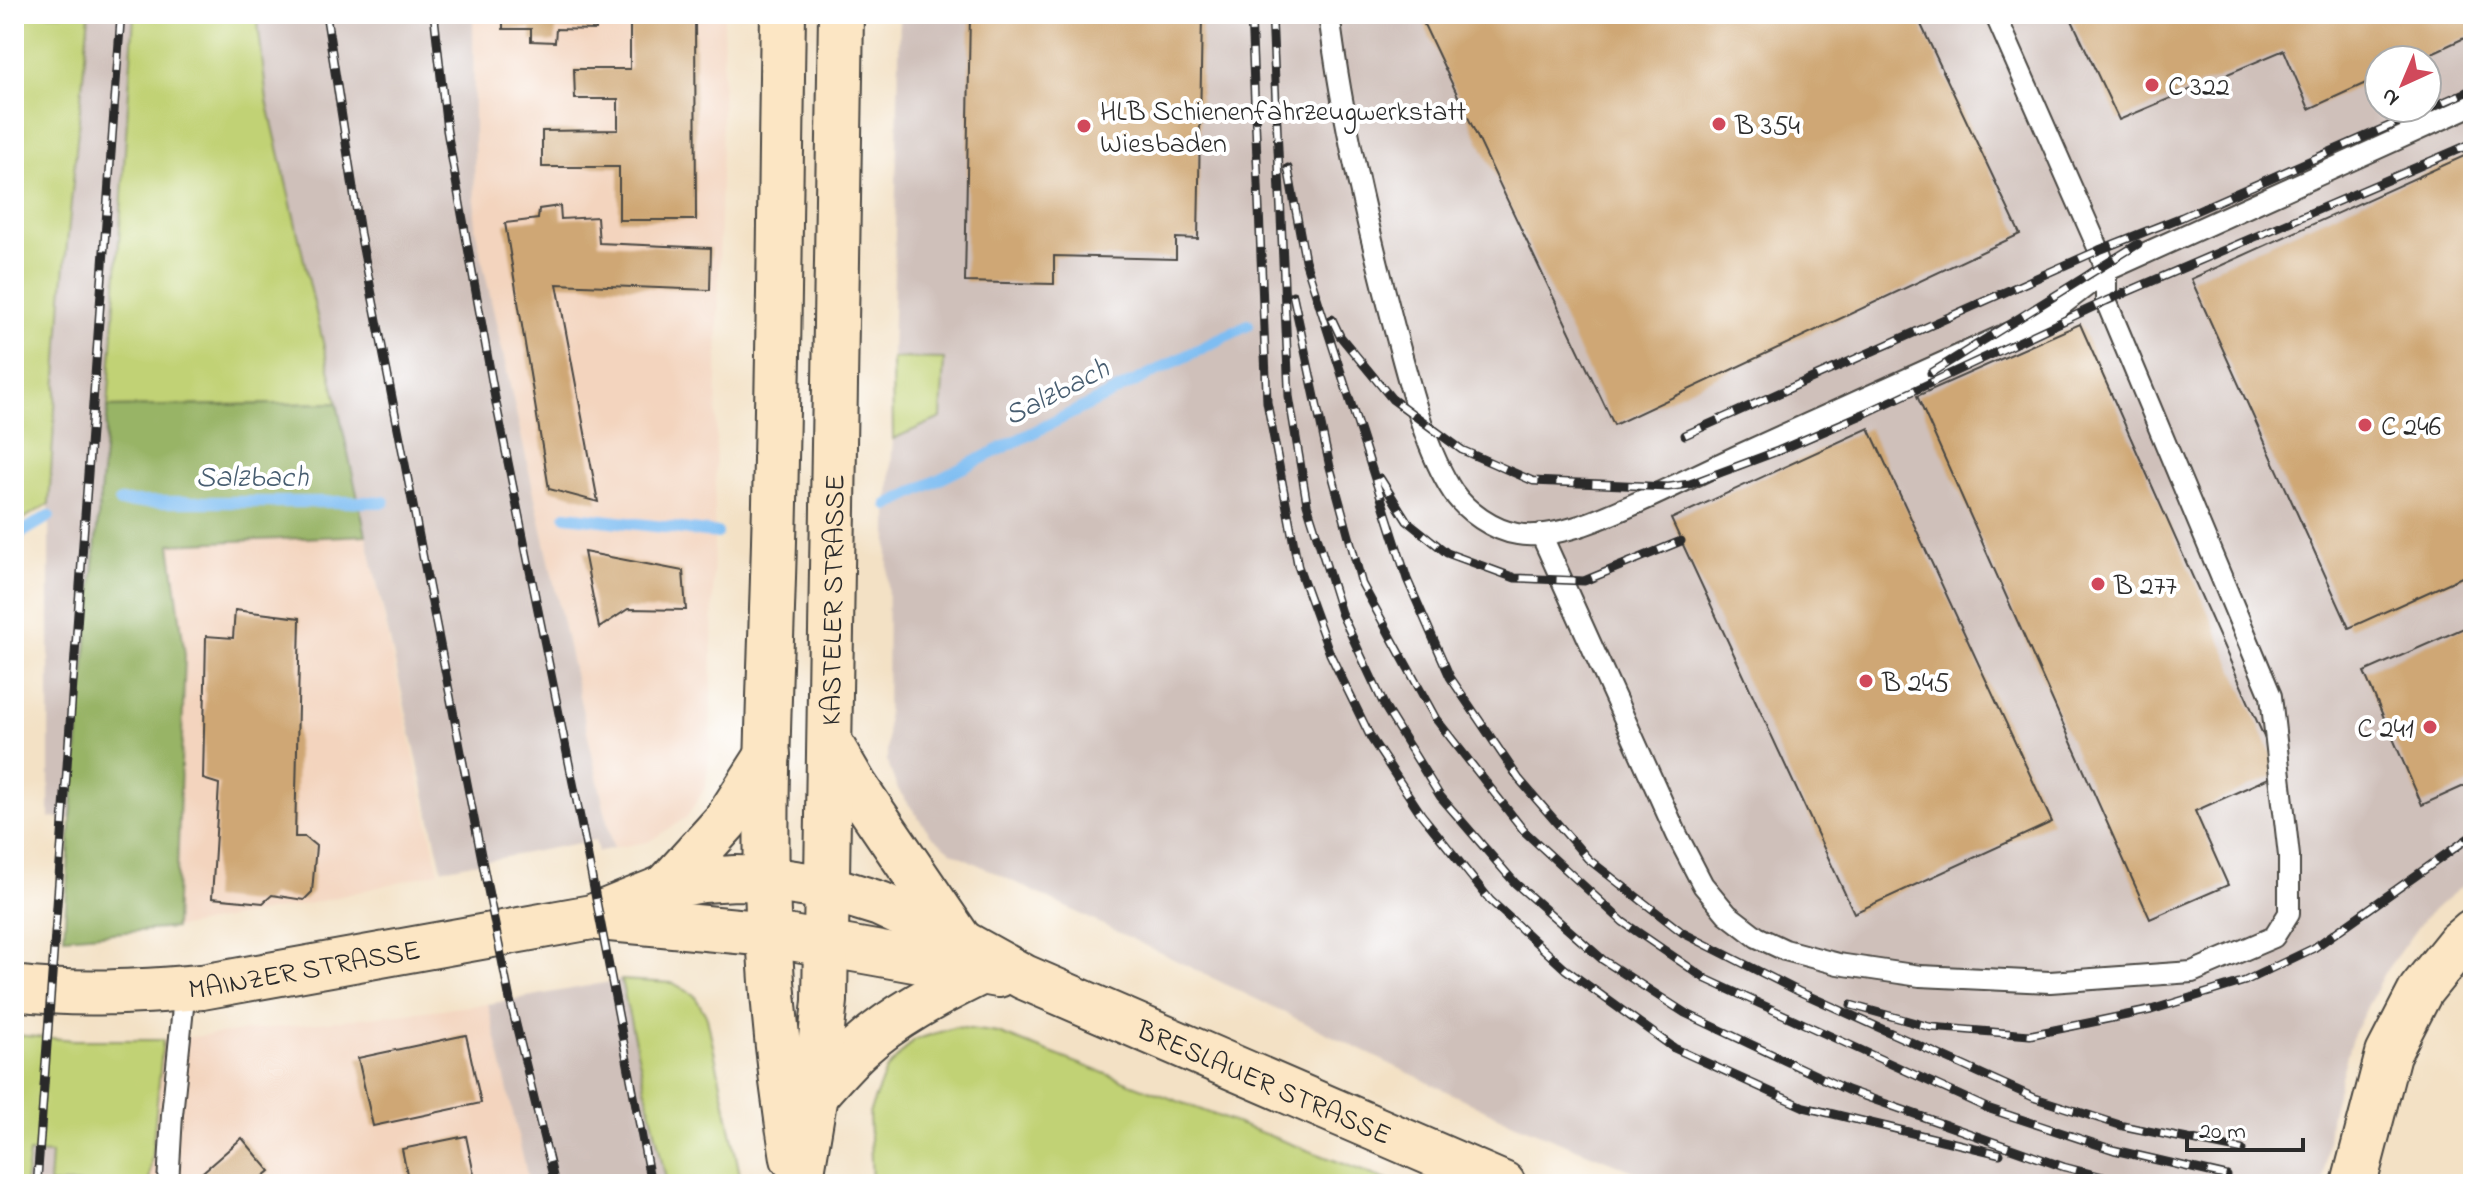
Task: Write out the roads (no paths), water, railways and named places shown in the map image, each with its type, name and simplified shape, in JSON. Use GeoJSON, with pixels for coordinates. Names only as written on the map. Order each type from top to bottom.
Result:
{"type":"FeatureCollection","features":[{"type":"Feature","properties":{"kind":"main road","name":"KASTELER STRASSE"},"geometry":{"type":"LineString","coordinates":[[783,14],[768,879],[769,934],[784,1105],[799,1184]]}},
{"type":"Feature","properties":{"kind":"main road","name":"KASTELER STRASSE"},"geometry":{"type":"LineString","coordinates":[[799,1184],[815,1095],[825,1001],[841,14]]}},
{"type":"Feature","properties":{"kind":"main road"},"geometry":{"type":"LineString","coordinates":[[815,1095],[856,1050],[939,994],[970,958],[855,786],[830,743]]}},
{"type":"Feature","properties":{"kind":"main road"},"geometry":{"type":"LineString","coordinates":[[666,887],[725,822],[769,753]]}},
{"type":"Feature","properties":{"kind":"main road","name":"MAINZER STRASSE"},"geometry":{"type":"LineString","coordinates":[[612,915],[666,887],[703,880],[768,879],[828,888]]}},
{"type":"Feature","properties":{"kind":"main road","name":"BRESLAUER STRASSE"},"geometry":{"type":"LineString","coordinates":[[828,888],[880,904],[970,958],[1024,977],[1448,1171],[1503,1184]]}},
{"type":"Feature","properties":{"kind":"main road","name":"MAINZER STRASSE"},"geometry":{"type":"LineString","coordinates":[[14,988],[88,993],[185,988],[258,978],[612,915],[827,944]]}},
{"type":"Feature","properties":{"kind":"main road"},"geometry":{"type":"LineString","coordinates":[[2354,1184],[2388,1054],[2421,990],[2458,944],[2473,931]]}},
{"type":"Feature","properties":{"kind":"main road","name":"BRESLAUER STRASSE"},"geometry":{"type":"LineString","coordinates":[[827,944],[970,958]]}},
{"type":"Feature","properties":{"kind":"lane"},"geometry":{"type":"LineString","coordinates":[[1329,14],[1367,225],[1405,369],[1438,464],[1453,493],[1471,512],[1494,526],[1518,534],[1541,534],[1596,519],[2035,321],[2106,271],[2473,105]]}},
{"type":"Feature","properties":{"kind":"lane"},"geometry":{"type":"LineString","coordinates":[[1541,534],[1677,835],[1703,885],[1727,914],[1757,937],[1785,950],[1838,964],[1920,976],[2050,982],[2192,972],[2274,937],[2289,913],[2289,856],[2271,696],[2106,301],[2106,271],[2099,250],[1995,14]]}},
{"type":"Feature","properties":{"kind":"lane"},"geometry":{"type":"LineString","coordinates":[[168,1184],[185,988]]}},
{"type":"Feature","properties":{"kind":"waterway","name":"Salzbach"},"geometry":{"type":"LineString","coordinates":[[888,505],[1248,325]]}},
{"type":"Feature","properties":{"kind":"waterway","name":"Salzbach"},"geometry":{"type":"LineString","coordinates":[[120,502],[384,502]]}},
{"type":"Feature","properties":{"kind":"waterway","name":"Salzbach"},"geometry":{"type":"LineString","coordinates":[[14,537],[49,516]]}},
{"type":"Feature","properties":{"kind":"waterway","name":"Salzbach"},"geometry":{"type":"LineString","coordinates":[[566,516],[717,533]]}},
{"type":"Feature","properties":{"kind":"railway"},"geometry":{"type":"LineString","coordinates":[[37,1184],[121,14]]}},
{"type":"Feature","properties":{"kind":"railway"},"geometry":{"type":"LineString","coordinates":[[326,14],[360,233],[482,860],[510,1000],[555,1184]]}},
{"type":"Feature","properties":{"kind":"railway"},"geometry":{"type":"LineString","coordinates":[[434,14],[447,131],[495,398],[651,1184]]}},
{"type":"Feature","properties":{"kind":"railway"},"geometry":{"type":"LineString","coordinates":[[1251,14],[1267,402],[1298,566],[1330,654],[1371,738],[1421,814],[1490,900],[1565,969],[1674,1048],[1804,1107],[2000,1154]]}},
{"type":"Feature","properties":{"kind":"railway"},"geometry":{"type":"LineString","coordinates":[[1272,14],[1289,396],[1307,504],[1341,613],[1386,709],[1440,796],[1515,883],[1603,960],[1685,1013],[1847,1090],[2064,1167],[2131,1184]]}},
{"type":"Feature","properties":{"kind":"railway"},"geometry":{"type":"LineString","coordinates":[[1685,435],[2099,250],[2182,217],[2473,89]]}},
{"type":"Feature","properties":{"kind":"railway"},"geometry":{"type":"LineString","coordinates":[[1332,319],[1340,336],[1392,399],[1462,450],[1533,481],[1668,487],[1690,484],[1866,413],[2106,301],[2473,143]]}},
{"type":"Feature","properties":{"kind":"railway"},"geometry":{"type":"LineString","coordinates":[[1288,168],[1305,260],[1407,579],[1450,677],[1519,779],[1588,859],[1683,933],[1798,991],[2035,1098],[2123,1126],[2242,1150]]}},
{"type":"Feature","properties":{"kind":"railway"},"geometry":{"type":"LineString","coordinates":[[1931,373],[2138,244]]}},
{"type":"Feature","properties":{"kind":"railway"},"geometry":{"type":"LineString","coordinates":[[1293,295],[1330,467],[1362,584],[1436,719],[1525,832],[1623,922],[1706,979],[1987,1108],[2114,1150],[2227,1176]]}},
{"type":"Feature","properties":{"kind":"railway"},"geometry":{"type":"LineString","coordinates":[[1380,478],[1407,521],[1447,553],[1515,578],[1584,581],[1681,541]]}},
{"type":"Feature","properties":{"kind":"railway"},"geometry":{"type":"LineString","coordinates":[[1851,1005],[1930,1027],[2030,1035],[2151,1010],[2245,981],[2314,948],[2473,835]]}},
{"type":"Feature","properties":{"kind":"place","name":"C 322"},"geometry":{"type":"Point","coordinates":[2152,85]}},
{"type":"Feature","properties":{"kind":"place","name":"B 354"},"geometry":{"type":"Point","coordinates":[1719,124]}},
{"type":"Feature","properties":{"kind":"place","name":"HLB Schienenfahrzeugwerkstatt Wiesbaden"},"geometry":{"type":"Point","coordinates":[1084,126]}},
{"type":"Feature","properties":{"kind":"place","name":"C 246"},"geometry":{"type":"Point","coordinates":[2365,425]}},
{"type":"Feature","properties":{"kind":"place","name":"B 277"},"geometry":{"type":"Point","coordinates":[2098,584]}},
{"type":"Feature","properties":{"kind":"place","name":"B 245"},"geometry":{"type":"Point","coordinates":[1866,681]}},
{"type":"Feature","properties":{"kind":"place","name":"C 241"},"geometry":{"type":"Point","coordinates":[2430,727]}}]}
